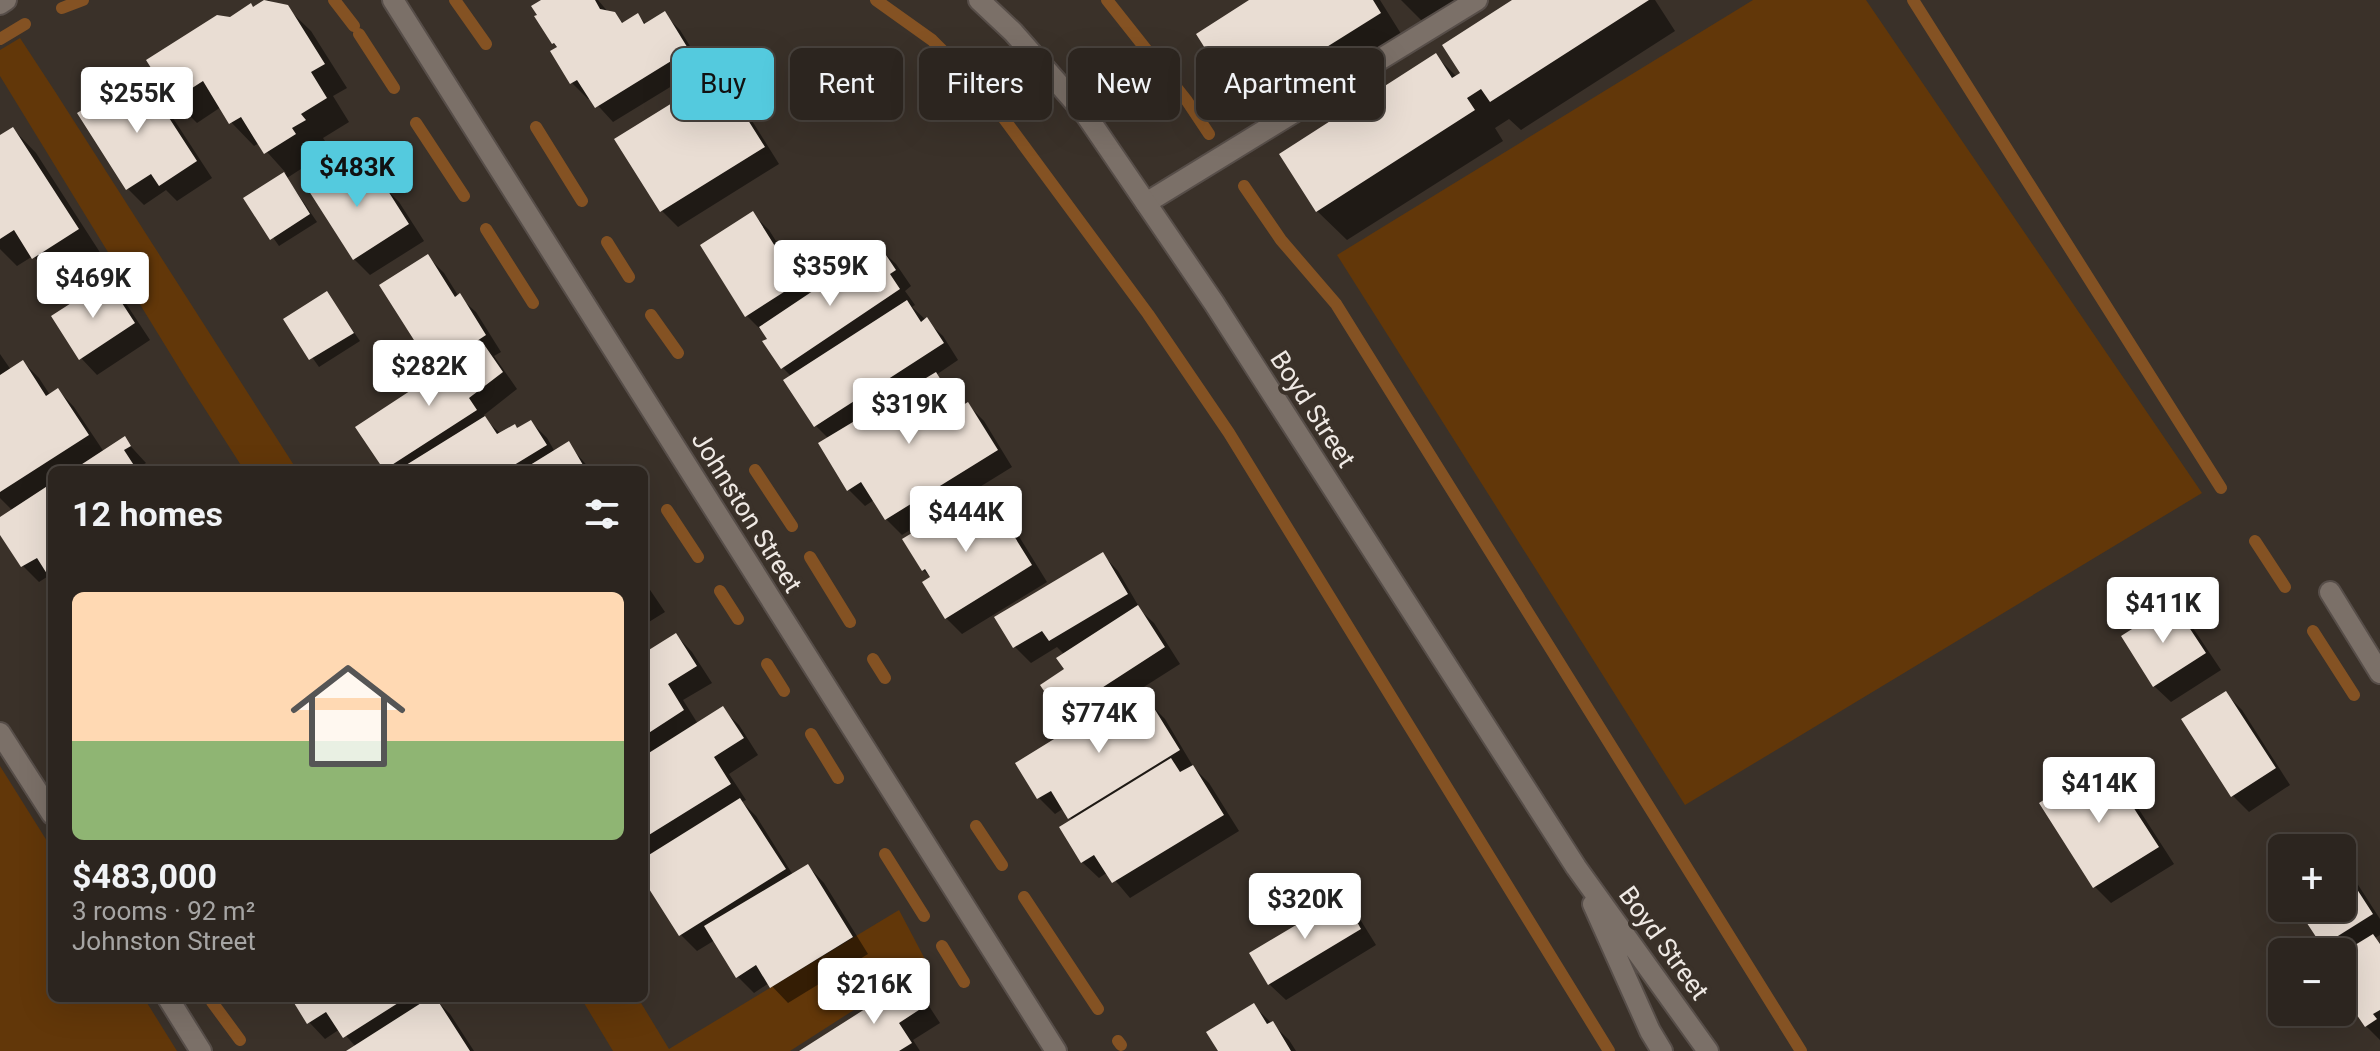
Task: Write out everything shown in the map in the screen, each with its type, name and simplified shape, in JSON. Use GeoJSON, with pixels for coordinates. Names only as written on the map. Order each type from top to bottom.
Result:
{"type":"FeatureCollection","features":[{"type":"Feature","properties":{"kind":"street"},"geometry":{"type":"LineString","coordinates":[[0,4],[6,0]]}},
{"type":"Feature","properties":{"kind":"street","name":"Johnston Street"},"geometry":{"type":"LineString","coordinates":[[393,0],[1056,1051]]}},
{"type":"Feature","properties":{"kind":"street","name":"Boyd Street"},"geometry":{"type":"LineString","coordinates":[[979,0],[1013,32],[1086,115],[1214,303],[1576,867],[1708,1051]]}},
{"type":"Feature","properties":{"kind":"street"},"geometry":{"type":"LineString","coordinates":[[1146,203],[1477,0]]}},
{"type":"Feature","properties":{"kind":"street"},"geometry":{"type":"LineString","coordinates":[[2330,592],[2380,673]]}},
{"type":"Feature","properties":{"kind":"street"},"geometry":{"type":"LineString","coordinates":[[0,733],[48,808]]}},
{"type":"Feature","properties":{"kind":"street","name":"Boyd Street"},"geometry":{"type":"LineString","coordinates":[[1576,867],[1650,1031],[1662,1051]]}},
{"type":"Feature","properties":{"kind":"street"},"geometry":{"type":"LineString","coordinates":[[170,1002],[201,1051]]}},
{"type":"Feature","properties":{"kind":"shaded area"},"geometry":{"type":"Polygon","coordinates":[[[1753,0],[1866,0],[2202,493],[1685,805],[1337,255],[1753,0]]]}},
{"type":"Feature","properties":{"kind":"shaded area"},"geometry":{"type":"Polygon","coordinates":[[[20,38],[294,466],[241,466],[0,76],[0,50],[20,38]]]}},
{"type":"Feature","properties":{"kind":"shaded area"},"geometry":{"type":"Polygon","coordinates":[[[0,766],[48,843],[48,1002],[146,1002],[177,1051],[0,1051],[0,766]]]}},
{"type":"Feature","properties":{"kind":"shaded area"},"geometry":{"type":"Polygon","coordinates":[[[899,910],[927,963],[790,1051],[613,1051],[583,1002],[640,1002],[669,1049],[899,910]]]}},
{"type":"Feature","properties":{"kind":"building"},"geometry":{"type":"Polygon","coordinates":[[[264,0],[288,5],[325,64],[311,72],[327,98],[301,114],[306,120],[292,128],[296,134],[264,154],[241,117],[229,124],[203,81],[172,101],[146,60],[217,15],[230,17],[251,3],[253,7],[264,0]]]}},
{"type":"Feature","properties":{"kind":"building"},"geometry":{"type":"Polygon","coordinates":[[[541,0],[595,0],[600,9],[615,12],[622,23],[638,13],[644,24],[665,11],[688,48],[672,48],[672,60],[595,108],[577,80],[570,84],[550,51],[557,47],[534,16],[537,15],[531,6],[541,0]]]}},
{"type":"Feature","properties":{"kind":"building"},"geometry":{"type":"Polygon","coordinates":[[[1249,0],[1373,0],[1381,13],[1325,48],[1205,48],[1196,34],[1249,0]]]}},
{"type":"Feature","properties":{"kind":"building"},"geometry":{"type":"Polygon","coordinates":[[[1512,0],[1649,0],[1490,102],[1481,89],[1467,98],[1475,110],[1316,212],[1279,154],[1332,120],[1384,120],[1384,86],[1436,53],[1452,78],[1460,73],[1442,45],[1512,0]]]}},
{"type":"Feature","properties":{"kind":"building"},"geometry":{"type":"Polygon","coordinates":[[[140,73],[197,161],[159,186],[151,174],[126,190],[77,113],[103,97],[112,110],[121,105],[112,91],[140,73]]]}},
{"type":"Feature","properties":{"kind":"building"},"geometry":{"type":"Polygon","coordinates":[[[672,103],[672,120],[748,120],[765,147],[660,212],[614,139],[672,103]]]}},
{"type":"Feature","properties":{"kind":"building"},"geometry":{"type":"Polygon","coordinates":[[[13,127],[79,229],[32,259],[14,230],[0,239],[0,135],[13,127]]]}},
{"type":"Feature","properties":{"kind":"building"},"geometry":{"type":"Polygon","coordinates":[[[354,158],[373,189],[383,183],[409,224],[353,260],[307,188],[354,158]]]}},
{"type":"Feature","properties":{"kind":"building"},"geometry":{"type":"Polygon","coordinates":[[[284,172],[310,214],[270,240],[243,198],[284,172]]]}},
{"type":"Feature","properties":{"kind":"building"},"geometry":{"type":"Polygon","coordinates":[[[753,211],[798,283],[745,317],[700,245],[753,211]]]}},
{"type":"Feature","properties":{"kind":"building"},"geometry":{"type":"Polygon","coordinates":[[[880,246],[896,270],[890,274],[900,289],[781,369],[762,341],[767,339],[759,327],[880,246]]]}},
{"type":"Feature","properties":{"kind":"building"},"geometry":{"type":"Polygon","coordinates":[[[428,254],[455,297],[460,293],[486,335],[433,370],[379,285],[428,254]]]}},
{"type":"Feature","properties":{"kind":"building"},"geometry":{"type":"Polygon","coordinates":[[[107,280],[135,323],[79,360],[51,316],[107,280]]]}},
{"type":"Feature","properties":{"kind":"building"},"geometry":{"type":"Polygon","coordinates":[[[327,291],[354,333],[309,360],[283,319],[327,291]]]}},
{"type":"Feature","properties":{"kind":"building"},"geometry":{"type":"Polygon","coordinates":[[[907,300],[921,322],[927,317],[944,343],[814,427],[783,380],[907,300]]]}},
{"type":"Feature","properties":{"kind":"building"},"geometry":{"type":"Polygon","coordinates":[[[483,343],[503,372],[469,398],[477,410],[390,466],[381,466],[355,427],[483,343]]]}},
{"type":"Feature","properties":{"kind":"building"},"geometry":{"type":"Polygon","coordinates":[[[23,360],[46,396],[58,388],[89,435],[0,492],[0,375],[23,360]]]}},
{"type":"Feature","properties":{"kind":"building"},"geometry":{"type":"Polygon","coordinates":[[[936,372],[958,408],[968,402],[998,450],[885,520],[861,482],[847,491],[818,443],[936,372]]]}},
{"type":"Feature","properties":{"kind":"building"},"geometry":{"type":"Polygon","coordinates":[[[485,416],[497,434],[531,420],[547,445],[513,466],[404,466],[485,416]]]}},
{"type":"Feature","properties":{"kind":"building"},"geometry":{"type":"Polygon","coordinates":[[[125,436],[131,446],[124,450],[134,466],[79,466],[125,436]]]}},
{"type":"Feature","properties":{"kind":"building"},"geometry":{"type":"Polygon","coordinates":[[[569,441],[583,465],[582,466],[528,466],[569,441]]]}},
{"type":"Feature","properties":{"kind":"building"},"geometry":{"type":"Polygon","coordinates":[[[48,486],[48,575],[37,558],[21,567],[0,535],[0,517],[48,486]]]}},
{"type":"Feature","properties":{"kind":"building"},"geometry":{"type":"Polygon","coordinates":[[[985,489],[1032,565],[945,619],[922,582],[930,577],[925,569],[922,571],[902,539],[985,489]]]}},
{"type":"Feature","properties":{"kind":"building"},"geometry":{"type":"Polygon","coordinates":[[[1103,552],[1128,594],[1049,641],[1042,631],[1013,648],[994,617],[1103,552]]]}},
{"type":"Feature","properties":{"kind":"building"},"geometry":{"type":"Polygon","coordinates":[[[2173,603],[2206,653],[2153,687],[2121,636],[2173,603]]]}},
{"type":"Feature","properties":{"kind":"building"},"geometry":{"type":"Polygon","coordinates":[[[1138,605],[1165,647],[1060,715],[1040,685],[1064,669],[1056,658],[1138,605]]]}},
{"type":"Feature","properties":{"kind":"building"},"geometry":{"type":"Polygon","coordinates":[[[676,633],[697,666],[668,684],[684,710],[648,733],[648,650],[676,633]]]}},
{"type":"Feature","properties":{"kind":"building"},"geometry":{"type":"Polygon","coordinates":[[[2226,691],[2276,768],[2231,797],[2181,719],[2226,691]]]}},
{"type":"Feature","properties":{"kind":"building"},"geometry":{"type":"Polygon","coordinates":[[[1127,694],[1137,708],[1149,700],[1180,750],[1068,819],[1051,791],[1037,799],[1015,763],[1127,694]]]}},
{"type":"Feature","properties":{"kind":"building"},"geometry":{"type":"Polygon","coordinates":[[[723,706],[744,738],[714,757],[731,784],[648,836],[648,753],[723,706]]]}},
{"type":"Feature","properties":{"kind":"building"},"geometry":{"type":"Polygon","coordinates":[[[1171,758],[1180,772],[1193,765],[1224,815],[1112,883],[1094,855],[1081,863],[1059,827],[1171,758]]]}},
{"type":"Feature","properties":{"kind":"building"},"geometry":{"type":"Polygon","coordinates":[[[2104,762],[2159,847],[2093,888],[2039,803],[2104,762]]]}},
{"type":"Feature","properties":{"kind":"building"},"geometry":{"type":"Polygon","coordinates":[[[740,798],[786,869],[679,936],[648,887],[648,856],[740,798]]]}},
{"type":"Feature","properties":{"kind":"building"},"geometry":{"type":"Polygon","coordinates":[[[808,864],[853,937],[770,988],[756,965],[736,978],[704,926],[808,864]]]}},
{"type":"Feature","properties":{"kind":"building"},"geometry":{"type":"Polygon","coordinates":[[[2356,888],[2373,914],[2335,938],[2317,938],[2306,922],[2356,922],[2356,888]]]}},
{"type":"Feature","properties":{"kind":"building"},"geometry":{"type":"Polygon","coordinates":[[[1343,897],[1361,929],[1268,985],[1249,953],[1343,897]]]}},
{"type":"Feature","properties":{"kind":"building"},"geometry":{"type":"Polygon","coordinates":[[[2373,934],[2380,944],[2380,1010],[2373,1014],[2377,1019],[2365,1027],[2356,1014],[2356,944],[2373,934]]]}},
{"type":"Feature","properties":{"kind":"building"},"geometry":{"type":"Polygon","coordinates":[[[909,981],[925,1006],[899,1023],[912,1043],[899,1051],[799,1051],[909,981]]]}},
{"type":"Feature","properties":{"kind":"building"},"geometry":{"type":"Polygon","coordinates":[[[293,1002],[400,1002],[343,1038],[326,1012],[307,1024],[293,1002]]]}},
{"type":"Feature","properties":{"kind":"building"},"geometry":{"type":"Polygon","coordinates":[[[423,1002],[439,1002],[470,1051],[346,1051],[423,1002]]]}},
{"type":"Feature","properties":{"kind":"building"},"geometry":{"type":"Polygon","coordinates":[[[1254,1003],[1267,1024],[1273,1021],[1291,1051],[1218,1051],[1206,1032],[1254,1003]]]}},
{"type":"Feature","properties":{"kind":"waterway"},"geometry":{"type":"LineString","coordinates":[[62,8],[83,0]]}},
{"type":"Feature","properties":{"kind":"waterway"},"geometry":{"type":"LineString","coordinates":[[334,0],[354,26]]}},
{"type":"Feature","properties":{"kind":"waterway"},"geometry":{"type":"LineString","coordinates":[[455,0],[486,44]]}},
{"type":"Feature","properties":{"kind":"waterway"},"geometry":{"type":"LineString","coordinates":[[876,0],[932,40],[985,93],[1148,314],[1229,433],[1609,1051]]}},
{"type":"Feature","properties":{"kind":"waterway"},"geometry":{"type":"LineString","coordinates":[[1107,0],[1187,101],[1209,134]]}},
{"type":"Feature","properties":{"kind":"waterway"},"geometry":{"type":"LineString","coordinates":[[1913,0],[2221,488]]}},
{"type":"Feature","properties":{"kind":"waterway"},"geometry":{"type":"LineString","coordinates":[[0,39],[25,24]]}},
{"type":"Feature","properties":{"kind":"waterway"},"geometry":{"type":"LineString","coordinates":[[359,34],[394,88]]}},
{"type":"Feature","properties":{"kind":"waterway"},"geometry":{"type":"LineString","coordinates":[[416,123],[464,196]]}},
{"type":"Feature","properties":{"kind":"waterway"},"geometry":{"type":"LineString","coordinates":[[536,127],[582,201]]}},
{"type":"Feature","properties":{"kind":"waterway"},"geometry":{"type":"LineString","coordinates":[[1244,186],[1281,240],[1336,304],[1801,1051]]}},
{"type":"Feature","properties":{"kind":"waterway"},"geometry":{"type":"LineString","coordinates":[[486,229],[533,303]]}},
{"type":"Feature","properties":{"kind":"waterway"},"geometry":{"type":"LineString","coordinates":[[607,242],[629,277]]}},
{"type":"Feature","properties":{"kind":"waterway"},"geometry":{"type":"LineString","coordinates":[[651,315],[678,353]]}},
{"type":"Feature","properties":{"kind":"waterway"},"geometry":{"type":"LineString","coordinates":[[755,470],[792,526]]}},
{"type":"Feature","properties":{"kind":"waterway"},"geometry":{"type":"LineString","coordinates":[[667,510],[698,557]]}},
{"type":"Feature","properties":{"kind":"waterway"},"geometry":{"type":"LineString","coordinates":[[2255,541],[2285,587]]}},
{"type":"Feature","properties":{"kind":"waterway"},"geometry":{"type":"LineString","coordinates":[[810,557],[850,622]]}},
{"type":"Feature","properties":{"kind":"waterway"},"geometry":{"type":"LineString","coordinates":[[720,591],[738,619]]}},
{"type":"Feature","properties":{"kind":"waterway"},"geometry":{"type":"LineString","coordinates":[[2313,631],[2354,695]]}},
{"type":"Feature","properties":{"kind":"waterway"},"geometry":{"type":"LineString","coordinates":[[873,659],[885,678]]}},
{"type":"Feature","properties":{"kind":"waterway"},"geometry":{"type":"LineString","coordinates":[[767,664],[784,691]]}},
{"type":"Feature","properties":{"kind":"waterway"},"geometry":{"type":"LineString","coordinates":[[811,734],[838,778]]}},
{"type":"Feature","properties":{"kind":"waterway"},"geometry":{"type":"LineString","coordinates":[[976,826],[1002,865]]}},
{"type":"Feature","properties":{"kind":"waterway"},"geometry":{"type":"LineString","coordinates":[[885,854],[924,916]]}},
{"type":"Feature","properties":{"kind":"waterway"},"geometry":{"type":"LineString","coordinates":[[1024,897],[1098,1009]]}},
{"type":"Feature","properties":{"kind":"waterway"},"geometry":{"type":"LineString","coordinates":[[942,946],[964,982]]}},
{"type":"Feature","properties":{"kind":"waterway"},"geometry":{"type":"LineString","coordinates":[[212,1002],[240,1040]]}},
{"type":"Feature","properties":{"kind":"waterway"},"geometry":{"type":"LineString","coordinates":[[1118,1041],[1121,1045]]}}]}
